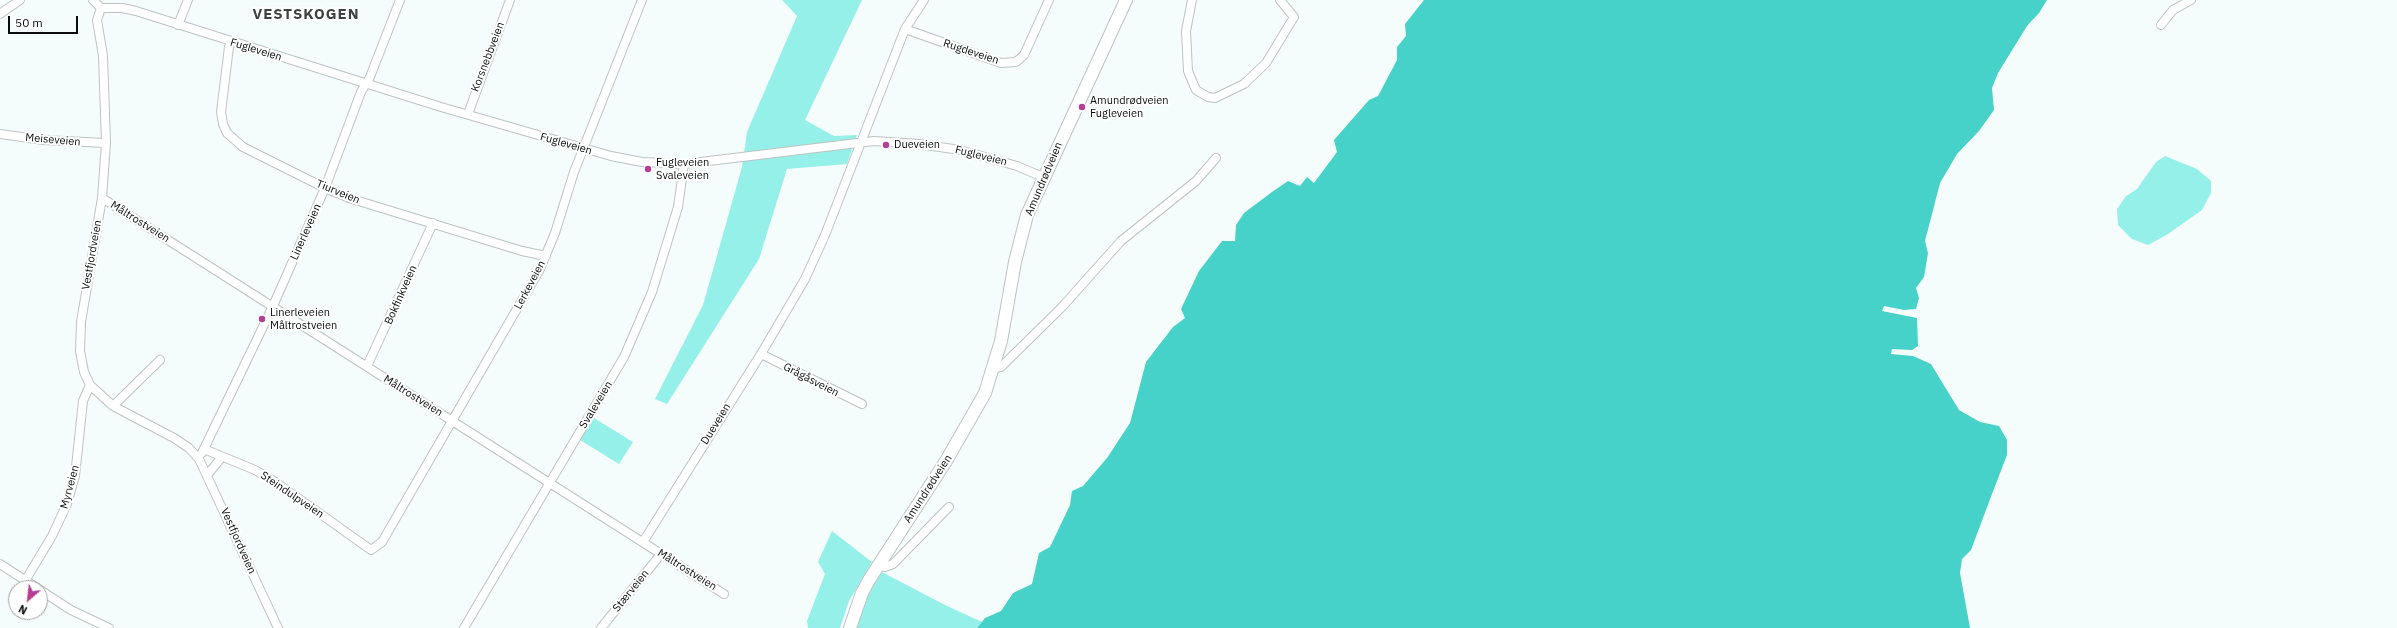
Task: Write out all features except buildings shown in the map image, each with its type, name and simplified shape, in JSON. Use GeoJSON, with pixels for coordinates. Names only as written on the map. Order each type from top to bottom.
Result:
{"type":"FeatureCollection","features":[{"type":"Feature","properties":{"kind":"main road","name":"Amundrødveien"},"geometry":{"type":"LineString","coordinates":[[850,628],[862,594],[878,565],[971,420],[994,368],[1001,341],[1021,236],[1043,177],[1126,0]]}},
{"type":"Feature","properties":{"kind":"street"},"geometry":{"type":"LineString","coordinates":[[0,14],[20,0]]}},
{"type":"Feature","properties":{"kind":"street"},"geometry":{"type":"LineString","coordinates":[[93,0],[101,8]]}},
{"type":"Feature","properties":{"kind":"street"},"geometry":{"type":"LineString","coordinates":[[178,25],[188,0]]}},
{"type":"Feature","properties":{"kind":"street","name":"Linerleveien"},"geometry":{"type":"LineString","coordinates":[[199,459],[273,306],[325,188],[365,83],[400,0]]}},
{"type":"Feature","properties":{"kind":"street","name":"Korsnebbveien"},"geometry":{"type":"LineString","coordinates":[[468,114],[510,0]]}},
{"type":"Feature","properties":{"kind":"street","name":"Lerkeveien"},"geometry":{"type":"LineString","coordinates":[[375,549],[382,542],[525,296],[546,256],[583,149],[642,0]]}},
{"type":"Feature","properties":{"kind":"street","name":"Dueveien"},"geometry":{"type":"LineString","coordinates":[[643,542],[761,354],[812,264],[905,29],[924,0]]}},
{"type":"Feature","properties":{"kind":"street","name":"Rugdeveien"},"geometry":{"type":"LineString","coordinates":[[905,29],[1001,63],[1016,62],[1024,55],[1049,0]]}},
{"type":"Feature","properties":{"kind":"street"},"geometry":{"type":"LineString","coordinates":[[1192,0],[1186,32],[1188,71],[1196,90],[1208,97],[1219,97],[1244,84],[1258,73],[1266,63],[1294,17],[1281,0]]}},
{"type":"Feature","properties":{"kind":"street"},"geometry":{"type":"LineString","coordinates":[[2161,25],[2173,10],[2190,0]]}},
{"type":"Feature","properties":{"kind":"street","name":"Fugleveien"},"geometry":{"type":"LineString","coordinates":[[101,8],[122,8],[583,149],[642,162],[684,164],[861,142],[919,144],[960,150],[1017,166],[1043,177]]}},
{"type":"Feature","properties":{"kind":"street","name":"Vestfjordveien"},"geometry":{"type":"LineString","coordinates":[[101,8],[97,20],[103,56],[106,143],[102,198],[81,322],[80,351],[90,385],[113,406],[174,438],[199,459],[208,474],[278,628]]}},
{"type":"Feature","properties":{"kind":"street","name":"Tiurveien"},"geometry":{"type":"LineString","coordinates":[[231,42],[229,47],[221,112],[223,124],[227,133],[243,147],[325,188],[352,198],[522,251],[546,256]]}},
{"type":"Feature","properties":{"kind":"street","name":"Meiseveien"},"geometry":{"type":"LineString","coordinates":[[0,134],[43,140],[106,143]]}},
{"type":"Feature","properties":{"kind":"street"},"geometry":{"type":"LineString","coordinates":[[994,368],[1001,367],[1062,307],[1121,240],[1196,180],[1216,158]]}},
{"type":"Feature","properties":{"kind":"street","name":"Svaleveien"},"geometry":{"type":"LineString","coordinates":[[464,628],[549,482],[614,376],[647,306],[678,207],[683,186],[684,164]]}},
{"type":"Feature","properties":{"kind":"street","name":"Måltrostveien"},"geometry":{"type":"LineString","coordinates":[[102,198],[724,594]]}},
{"type":"Feature","properties":{"kind":"street","name":"Bokfinkveien"},"geometry":{"type":"LineString","coordinates":[[367,366],[433,223]]}},
{"type":"Feature","properties":{"kind":"street","name":"Grågåsveien"},"geometry":{"type":"LineString","coordinates":[[761,354],[862,404]]}},
{"type":"Feature","properties":{"kind":"street"},"geometry":{"type":"LineString","coordinates":[[113,406],[160,360]]}},
{"type":"Feature","properties":{"kind":"street","name":"Myrveien"},"geometry":{"type":"LineString","coordinates":[[26,580],[52,536],[66,504],[75,476],[83,402],[90,385]]}},
{"type":"Feature","properties":{"kind":"street","name":"Steindulpveien"},"geometry":{"type":"LineString","coordinates":[[204,449],[254,470],[277,483],[370,550],[375,549]]}},
{"type":"Feature","properties":{"kind":"street"},"geometry":{"type":"LineString","coordinates":[[208,474],[222,457]]}},
{"type":"Feature","properties":{"kind":"street","name":"Amundrødveien"},"geometry":{"type":"LineString","coordinates":[[878,565],[885,567],[892,564],[949,508]]}},
{"type":"Feature","properties":{"kind":"street","name":"Stærveien"},"geometry":{"type":"LineString","coordinates":[[601,628],[661,554]]}},
{"type":"Feature","properties":{"kind":"street"},"geometry":{"type":"LineString","coordinates":[[0,564],[24,580]]}},
{"type":"Feature","properties":{"kind":"street"},"geometry":{"type":"LineString","coordinates":[[48,595],[72,610],[109,628]]}},
{"type":"Feature","properties":{"kind":"shaded area"},"geometry":{"type":"Polygon","coordinates":[[[782,0],[862,0],[805,120],[834,136],[857,135],[847,164],[787,169],[759,259],[667,404],[655,399],[703,305],[742,167],[747,132],[797,16],[782,0]]]}},
{"type":"Feature","properties":{"kind":"shaded area"},"geometry":{"type":"Polygon","coordinates":[[[1424,0],[2047,0],[2039,13],[2027,26],[1998,73],[1992,88],[1994,110],[1979,131],[1957,154],[1940,183],[1925,241],[1928,253],[1924,277],[1916,288],[1919,298],[1916,309],[1904,310],[1884,306],[1882,311],[1917,318],[1918,346],[1912,350],[1892,349],[1891,354],[1913,356],[1931,364],[1959,410],[1980,422],[1999,426],[2007,440],[2007,455],[1971,550],[1962,559],[1960,573],[1970,628],[977,628],[985,618],[1001,611],[1013,593],[1032,584],[1039,553],[1050,547],[1070,505],[1072,491],[1083,486],[1107,458],[1130,423],[1146,362],[1173,327],[1185,318],[1181,309],[1199,271],[1222,241],[1235,241],[1236,225],[1244,213],[1288,181],[1300,186],[1307,177],[1314,183],[1337,152],[1334,140],[1369,100],[1378,96],[1397,60],[1397,47],[1406,36],[1405,24],[1424,0]]]}},
{"type":"Feature","properties":{"kind":"shaded area"},"geometry":{"type":"Polygon","coordinates":[[[2165,156],[2197,169],[2211,181],[2211,193],[2202,210],[2168,234],[2148,245],[2132,239],[2118,225],[2117,209],[2126,196],[2137,189],[2156,162],[2165,156]]]}},
{"type":"Feature","properties":{"kind":"shaded area"},"geometry":{"type":"Polygon","coordinates":[[[594,418],[633,442],[619,464],[580,440],[594,418]]]}},
{"type":"Feature","properties":{"kind":"shaded area"},"geometry":{"type":"Polygon","coordinates":[[[832,531],[872,562],[849,601],[840,628],[808,628],[807,621],[825,574],[818,562],[832,531]]]}},
{"type":"Feature","properties":{"kind":"shaded area"},"geometry":{"type":"Polygon","coordinates":[[[882,572],[945,605],[982,622],[977,628],[856,628],[862,603],[882,572]]]}},
{"type":"Feature","properties":{"kind":"place","name":"Amundrødveien Fugleveien"},"geometry":{"type":"Point","coordinates":[1082,107]}},
{"type":"Feature","properties":{"kind":"place","name":"Dueveien"},"geometry":{"type":"Point","coordinates":[886,145]}},
{"type":"Feature","properties":{"kind":"place","name":"Fugleveien Svaleveien"},"geometry":{"type":"Point","coordinates":[648,169]}},
{"type":"Feature","properties":{"kind":"place","name":"Linerleveien Måltrostveien"},"geometry":{"type":"Point","coordinates":[262,319]}},
{"type":"Feature","properties":{"kind":"district","name":"VESTSKOGEN"},"geometry":{"type":"Point","coordinates":[306,15]}}]}
